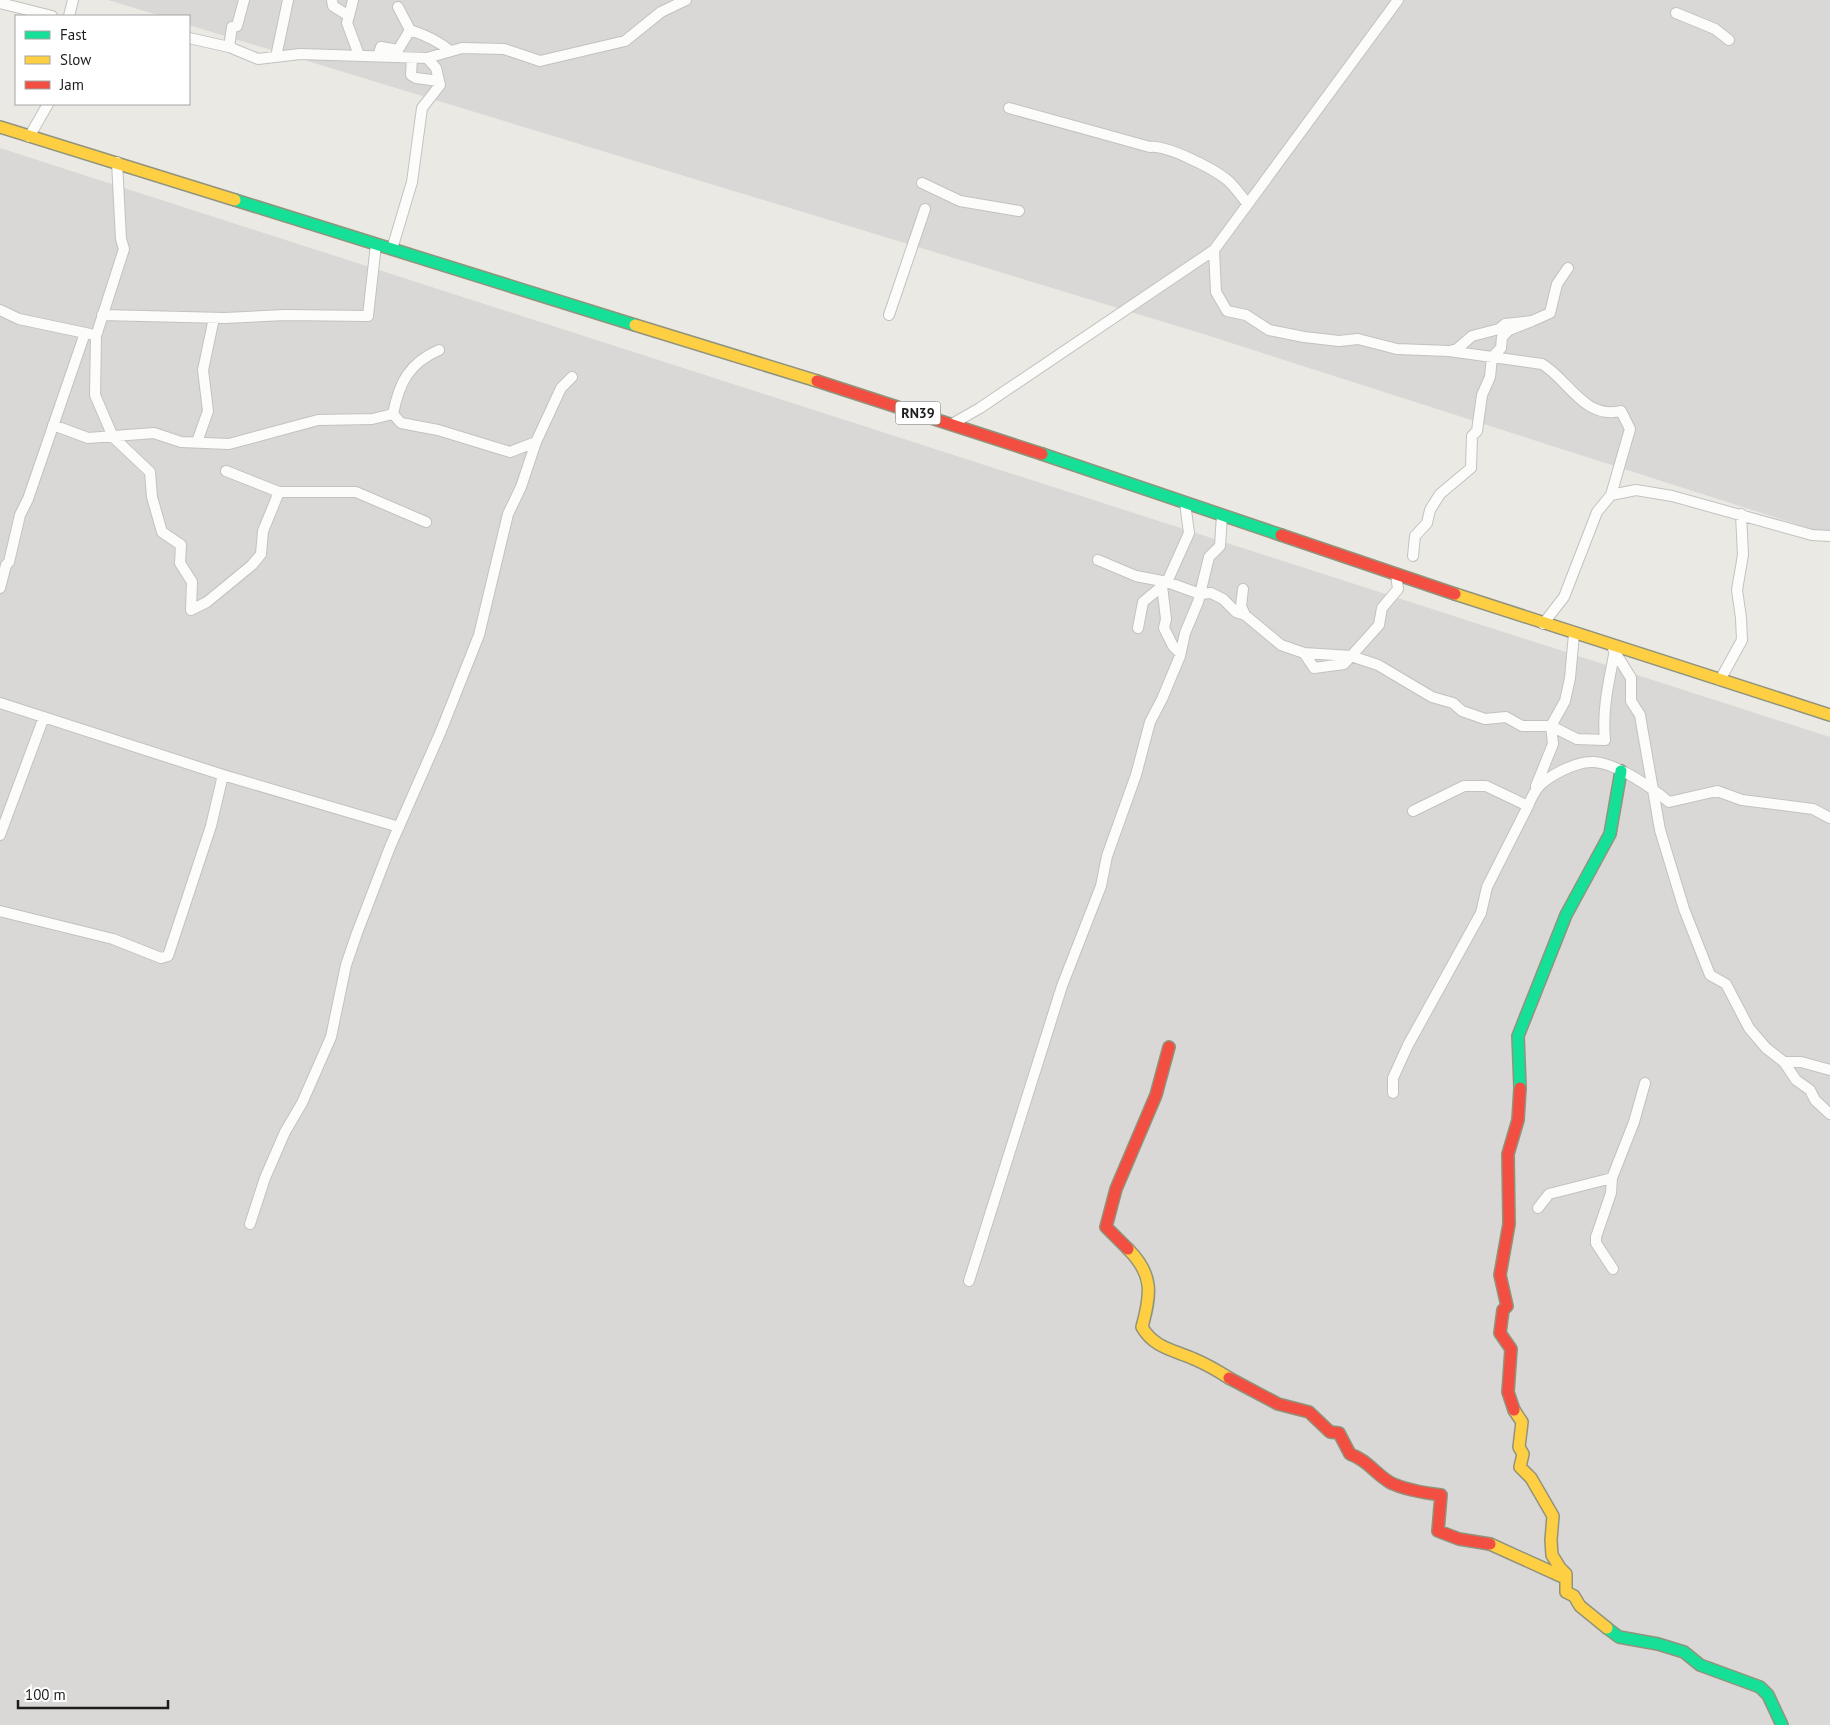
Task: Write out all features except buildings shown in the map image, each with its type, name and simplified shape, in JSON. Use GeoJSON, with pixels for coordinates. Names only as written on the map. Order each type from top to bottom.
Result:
{"type":"FeatureCollection","features":[{"type":"Feature","properties":{"kind":"main road","name":"RN39"},"geometry":{"type":"LineString","coordinates":[[0,127],[951,424],[1543,624],[1830,714]]}},
{"type":"Feature","properties":{"kind":"main road"},"geometry":{"type":"LineString","coordinates":[[1621,771],[1610,834],[1566,915],[1518,1036],[1522,1068],[1518,1120],[1508,1154],[1509,1224],[1500,1275],[1507,1306],[1503,1310],[1500,1333],[1512,1350],[1508,1395],[1514,1410],[1523,1420],[1523,1431],[1519,1447],[1523,1454],[1520,1466],[1529,1474],[1541,1492],[1544,1506],[1553,1516],[1549,1546],[1559,1570],[1566,1574],[1566,1592],[1574,1596],[1580,1606],[1619,1637],[1658,1644],[1684,1652],[1700,1665],[1760,1688],[1768,1695],[1782,1725]]}},
{"type":"Feature","properties":{"kind":"main road"},"geometry":{"type":"LineString","coordinates":[[1169,1047],[1156,1095],[1116,1190],[1106,1227],[1142,1262],[1151,1288],[1150,1300],[1142,1327],[1148,1338],[1161,1347],[1195,1359],[1278,1404],[1296,1407],[1309,1412],[1330,1432],[1338,1433],[1350,1454],[1364,1459],[1372,1469],[1392,1483],[1420,1492],[1441,1495],[1438,1531],[1459,1538],[1490,1544],[1567,1579]]}},
{"type":"Feature","properties":{"kind":"street"},"geometry":{"type":"LineString","coordinates":[[70,15],[73,0]]}},
{"type":"Feature","properties":{"kind":"street"},"geometry":{"type":"LineString","coordinates":[[229,47],[232,27],[237,26],[244,0]]}},
{"type":"Feature","properties":{"kind":"street"},"geometry":{"type":"LineString","coordinates":[[276,57],[289,0]]}},
{"type":"Feature","properties":{"kind":"street"},"geometry":{"type":"LineString","coordinates":[[332,0],[333,6],[349,16]]}},
{"type":"Feature","properties":{"kind":"street"},"geometry":{"type":"LineString","coordinates":[[353,0],[347,23],[359,55]]}},
{"type":"Feature","properties":{"kind":"street"},"geometry":{"type":"LineString","coordinates":[[190,38],[229,47],[258,59],[300,54],[427,58],[462,48],[504,49],[540,61],[625,41],[661,12],[686,0]]}},
{"type":"Feature","properties":{"kind":"street"},"geometry":{"type":"LineString","coordinates":[[951,424],[980,408],[1214,250],[1398,0]]}},
{"type":"Feature","properties":{"kind":"street"},"geometry":{"type":"LineString","coordinates":[[0,3],[48,15]]}},
{"type":"Feature","properties":{"kind":"street"},"geometry":{"type":"LineString","coordinates":[[398,7],[410,30],[425,35],[442,44],[450,51]]}},
{"type":"Feature","properties":{"kind":"street"},"geometry":{"type":"LineString","coordinates":[[1676,14],[1715,29],[1730,40]]}},
{"type":"Feature","properties":{"kind":"street"},"geometry":{"type":"LineString","coordinates":[[378,56],[382,47],[398,50],[410,30]]}},
{"type":"Feature","properties":{"kind":"street"},"geometry":{"type":"LineString","coordinates":[[412,58],[411,75],[416,78],[439,81]]}},
{"type":"Feature","properties":{"kind":"street"},"geometry":{"type":"LineString","coordinates":[[392,249],[412,182],[422,108],[440,85],[436,68],[427,58]]}},
{"type":"Feature","properties":{"kind":"street"},"geometry":{"type":"LineString","coordinates":[[29,136],[47,105]]}},
{"type":"Feature","properties":{"kind":"street"},"geometry":{"type":"LineString","coordinates":[[1009,108],[1042,116],[1055,122],[1114,135],[1150,147],[1156,146],[1175,153],[1227,179],[1247,203]]}},
{"type":"Feature","properties":{"kind":"street"},"geometry":{"type":"LineString","coordinates":[[117,162],[121,239],[124,249],[96,336],[95,395],[113,437],[150,472],[152,497],[162,532],[181,545],[180,563],[192,582],[191,610],[207,602],[252,565],[261,554],[263,531],[278,492]]}},
{"type":"Feature","properties":{"kind":"street"},"geometry":{"type":"LineString","coordinates":[[922,183],[960,201],[1019,211]]}},
{"type":"Feature","properties":{"kind":"street"},"geometry":{"type":"LineString","coordinates":[[889,315],[925,209]]}},
{"type":"Feature","properties":{"kind":"street"},"geometry":{"type":"LineString","coordinates":[[102,315],[214,318],[285,315],[368,316],[376,244]]}},
{"type":"Feature","properties":{"kind":"street"},"geometry":{"type":"LineString","coordinates":[[1214,250],[1216,292],[1227,311],[1246,315],[1269,330],[1340,341],[1358,339],[1397,349],[1449,352],[1542,364],[1550,368],[1579,399],[1593,407],[1609,412],[1621,410],[1630,429],[1611,495],[1597,512],[1564,597],[1543,624]]}},
{"type":"Feature","properties":{"kind":"street"},"geometry":{"type":"LineString","coordinates":[[1413,556],[1415,536],[1427,523],[1430,510],[1440,494],[1471,468],[1472,436],[1477,431],[1482,394],[1490,377],[1492,357],[1501,348],[1502,337],[1509,330],[1550,313],[1557,284],[1568,268]]}},
{"type":"Feature","properties":{"kind":"street"},"geometry":{"type":"LineString","coordinates":[[0,310],[19,319],[96,336]]}},
{"type":"Feature","properties":{"kind":"street"},"geometry":{"type":"LineString","coordinates":[[197,442],[208,412],[203,370],[206,348],[214,318]]}},
{"type":"Feature","properties":{"kind":"street"},"geometry":{"type":"LineString","coordinates":[[1449,352],[1457,349],[1472,336],[1498,329],[1505,324],[1532,321]]}},
{"type":"Feature","properties":{"kind":"street"},"geometry":{"type":"LineString","coordinates":[[0,588],[6,566],[9,562],[20,515],[28,499],[85,333]]}},
{"type":"Feature","properties":{"kind":"street"},"geometry":{"type":"LineString","coordinates":[[393,414],[397,391],[414,365],[439,350]]}},
{"type":"Feature","properties":{"kind":"street"},"geometry":{"type":"LineString","coordinates":[[250,1224],[265,1178],[285,1132],[302,1103],[331,1038],[349,957],[399,827],[442,731],[479,636],[508,514],[521,487],[536,442],[561,388],[572,377]]}},
{"type":"Feature","properties":{"kind":"street"},"geometry":{"type":"LineString","coordinates":[[53,425],[88,438],[154,433],[181,442],[229,444],[318,420],[372,419],[393,414]]}},
{"type":"Feature","properties":{"kind":"street"},"geometry":{"type":"LineString","coordinates":[[393,414],[401,423],[438,430],[510,452],[536,442]]}},
{"type":"Feature","properties":{"kind":"street"},"geometry":{"type":"LineString","coordinates":[[226,471],[278,492],[356,492],[426,522]]}},
{"type":"Feature","properties":{"kind":"street"},"geometry":{"type":"LineString","coordinates":[[1611,495],[1636,490],[1672,496],[1812,535],[1830,536]]}},
{"type":"Feature","properties":{"kind":"street"},"geometry":{"type":"LineString","coordinates":[[1138,628],[1143,602],[1161,587],[1189,533],[1185,502]]}},
{"type":"Feature","properties":{"kind":"street"},"geometry":{"type":"LineString","coordinates":[[1720,680],[1742,640],[1737,590],[1743,555],[1741,514]]}},
{"type":"Feature","properties":{"kind":"street"},"geometry":{"type":"LineString","coordinates":[[970,1281],[1062,986],[1101,886],[1107,856],[1136,775],[1150,722],[1162,699],[1180,653],[1200,594],[1209,557],[1220,546],[1222,515]]}},
{"type":"Feature","properties":{"kind":"street"},"geometry":{"type":"LineString","coordinates":[[1098,560],[1161,587],[1200,594],[1211,593],[1222,599],[1236,612],[1245,615],[1281,645],[1304,653],[1351,656],[1378,665],[1432,697],[1453,703],[1462,711],[1485,719],[1506,717],[1522,726],[1551,726],[1576,739],[1606,740],[1603,718],[1605,698],[1615,650]]}},
{"type":"Feature","properties":{"kind":"street"},"geometry":{"type":"LineString","coordinates":[[1351,656],[1379,625],[1382,608],[1398,589],[1396,574]]}},
{"type":"Feature","properties":{"kind":"street"},"geometry":{"type":"LineString","coordinates":[[1161,587],[1166,619],[1164,628],[1173,646],[1180,653]]}},
{"type":"Feature","properties":{"kind":"street"},"geometry":{"type":"LineString","coordinates":[[1243,589],[1241,606],[1245,615]]}},
{"type":"Feature","properties":{"kind":"street"},"geometry":{"type":"LineString","coordinates":[[1393,1093],[1393,1078],[1408,1045],[1481,913],[1487,887],[1528,806],[1553,744],[1551,726],[1565,701],[1570,678],[1574,634]]}},
{"type":"Feature","properties":{"kind":"street"},"geometry":{"type":"LineString","coordinates":[[1604,644],[1615,650],[1631,678],[1631,701],[1640,715],[1660,830],[1684,909],[1710,975],[1726,984],[1749,1028],[1766,1048],[1784,1062],[1796,1080],[1810,1090],[1815,1100],[1830,1114]]}},
{"type":"Feature","properties":{"kind":"street"},"geometry":{"type":"LineString","coordinates":[[0,703],[137,749],[399,827]]}},
{"type":"Feature","properties":{"kind":"street"},"geometry":{"type":"LineString","coordinates":[[0,835],[44,717]]}},
{"type":"Feature","properties":{"kind":"street"},"geometry":{"type":"LineString","coordinates":[[1536,786],[1574,764],[1594,762],[1621,771],[1654,789],[1669,802],[1717,791],[1742,800],[1813,809],[1830,818]]}},
{"type":"Feature","properties":{"kind":"street"},"geometry":{"type":"LineString","coordinates":[[0,911],[113,939],[161,958],[168,956],[211,826],[223,775]]}},
{"type":"Feature","properties":{"kind":"street"},"geometry":{"type":"LineString","coordinates":[[1412,812],[1464,786],[1486,786],[1528,806]]}},
{"type":"Feature","properties":{"kind":"street"},"geometry":{"type":"LineString","coordinates":[[1784,1062],[1801,1062],[1830,1070]]}},
{"type":"Feature","properties":{"kind":"street"},"geometry":{"type":"LineString","coordinates":[[1613,1269],[1596,1243],[1596,1237],[1611,1193],[1612,1178],[1634,1122],[1645,1082]]}},
{"type":"Feature","properties":{"kind":"street"},"geometry":{"type":"LineString","coordinates":[[1538,1208],[1550,1194],[1612,1178]]}},
{"type":"Feature","properties":{"kind":"shaded area"},"geometry":{"type":"Polygon","coordinates":[[[108,0],[1830,0],[1830,535],[1200,333],[190,25],[190,15],[158,15],[108,0]]]}},
{"type":"Feature","properties":{"kind":"shaded area"},"geometry":{"type":"Polygon","coordinates":[[[0,148],[1830,737],[1830,1725],[0,1725],[0,148]]]}},
{"type":"Feature","properties":{"kind":"traffic: fast"},"geometry":{"type":"LineString","coordinates":[[235,200],[635,325]]}},
{"type":"Feature","properties":{"kind":"traffic: fast"},"geometry":{"type":"LineString","coordinates":[[1042,454],[1281,535]]}},
{"type":"Feature","properties":{"kind":"traffic: fast"},"geometry":{"type":"LineString","coordinates":[[1520,1088],[1518,1036],[1566,915],[1610,834],[1621,771]]}},
{"type":"Feature","properties":{"kind":"traffic: fast"},"geometry":{"type":"LineString","coordinates":[[1607,1628],[1619,1637],[1658,1644],[1684,1652],[1700,1665],[1760,1687],[1768,1695],[1782,1725]]}},
{"type":"Feature","properties":{"kind":"traffic: slow"},"geometry":{"type":"LineString","coordinates":[[0,127],[235,200]]}},
{"type":"Feature","properties":{"kind":"traffic: slow"},"geometry":{"type":"LineString","coordinates":[[635,325],[817,381]]}},
{"type":"Feature","properties":{"kind":"traffic: slow"},"geometry":{"type":"LineString","coordinates":[[1455,594],[1830,715]]}},
{"type":"Feature","properties":{"kind":"traffic: slow"},"geometry":{"type":"LineString","coordinates":[[1128,1249],[1136,1258],[1146,1276],[1148,1295],[1142,1327],[1147,1334],[1152,1340],[1165,1348],[1203,1363],[1229,1378]]}},
{"type":"Feature","properties":{"kind":"traffic: slow"},"geometry":{"type":"LineString","coordinates":[[1514,1410],[1522,1422],[1519,1447],[1523,1454],[1520,1467],[1531,1478],[1553,1516],[1552,1555],[1566,1574],[1566,1592],[1574,1596],[1580,1606],[1607,1628]]}},
{"type":"Feature","properties":{"kind":"traffic: slow"},"geometry":{"type":"LineString","coordinates":[[1490,1544],[1565,1578]]}},
{"type":"Feature","properties":{"kind":"traffic: jam"},"geometry":{"type":"LineString","coordinates":[[817,381],[1042,454]]}},
{"type":"Feature","properties":{"kind":"traffic: jam"},"geometry":{"type":"LineString","coordinates":[[1281,535],[1455,594]]}},
{"type":"Feature","properties":{"kind":"traffic: jam"},"geometry":{"type":"LineString","coordinates":[[1128,1249],[1106,1227],[1116,1189],[1156,1095],[1169,1047]]}},
{"type":"Feature","properties":{"kind":"traffic: jam"},"geometry":{"type":"LineString","coordinates":[[1514,1410],[1508,1392],[1511,1349],[1500,1333],[1503,1310],[1507,1306],[1500,1275],[1509,1224],[1508,1154],[1518,1120],[1520,1088]]}},
{"type":"Feature","properties":{"kind":"traffic: jam"},"geometry":{"type":"LineString","coordinates":[[1229,1378],[1278,1404],[1309,1412],[1330,1432],[1339,1433],[1350,1454],[1362,1460],[1391,1483],[1409,1489],[1441,1495],[1438,1531],[1459,1539],[1490,1544]]}}]}
